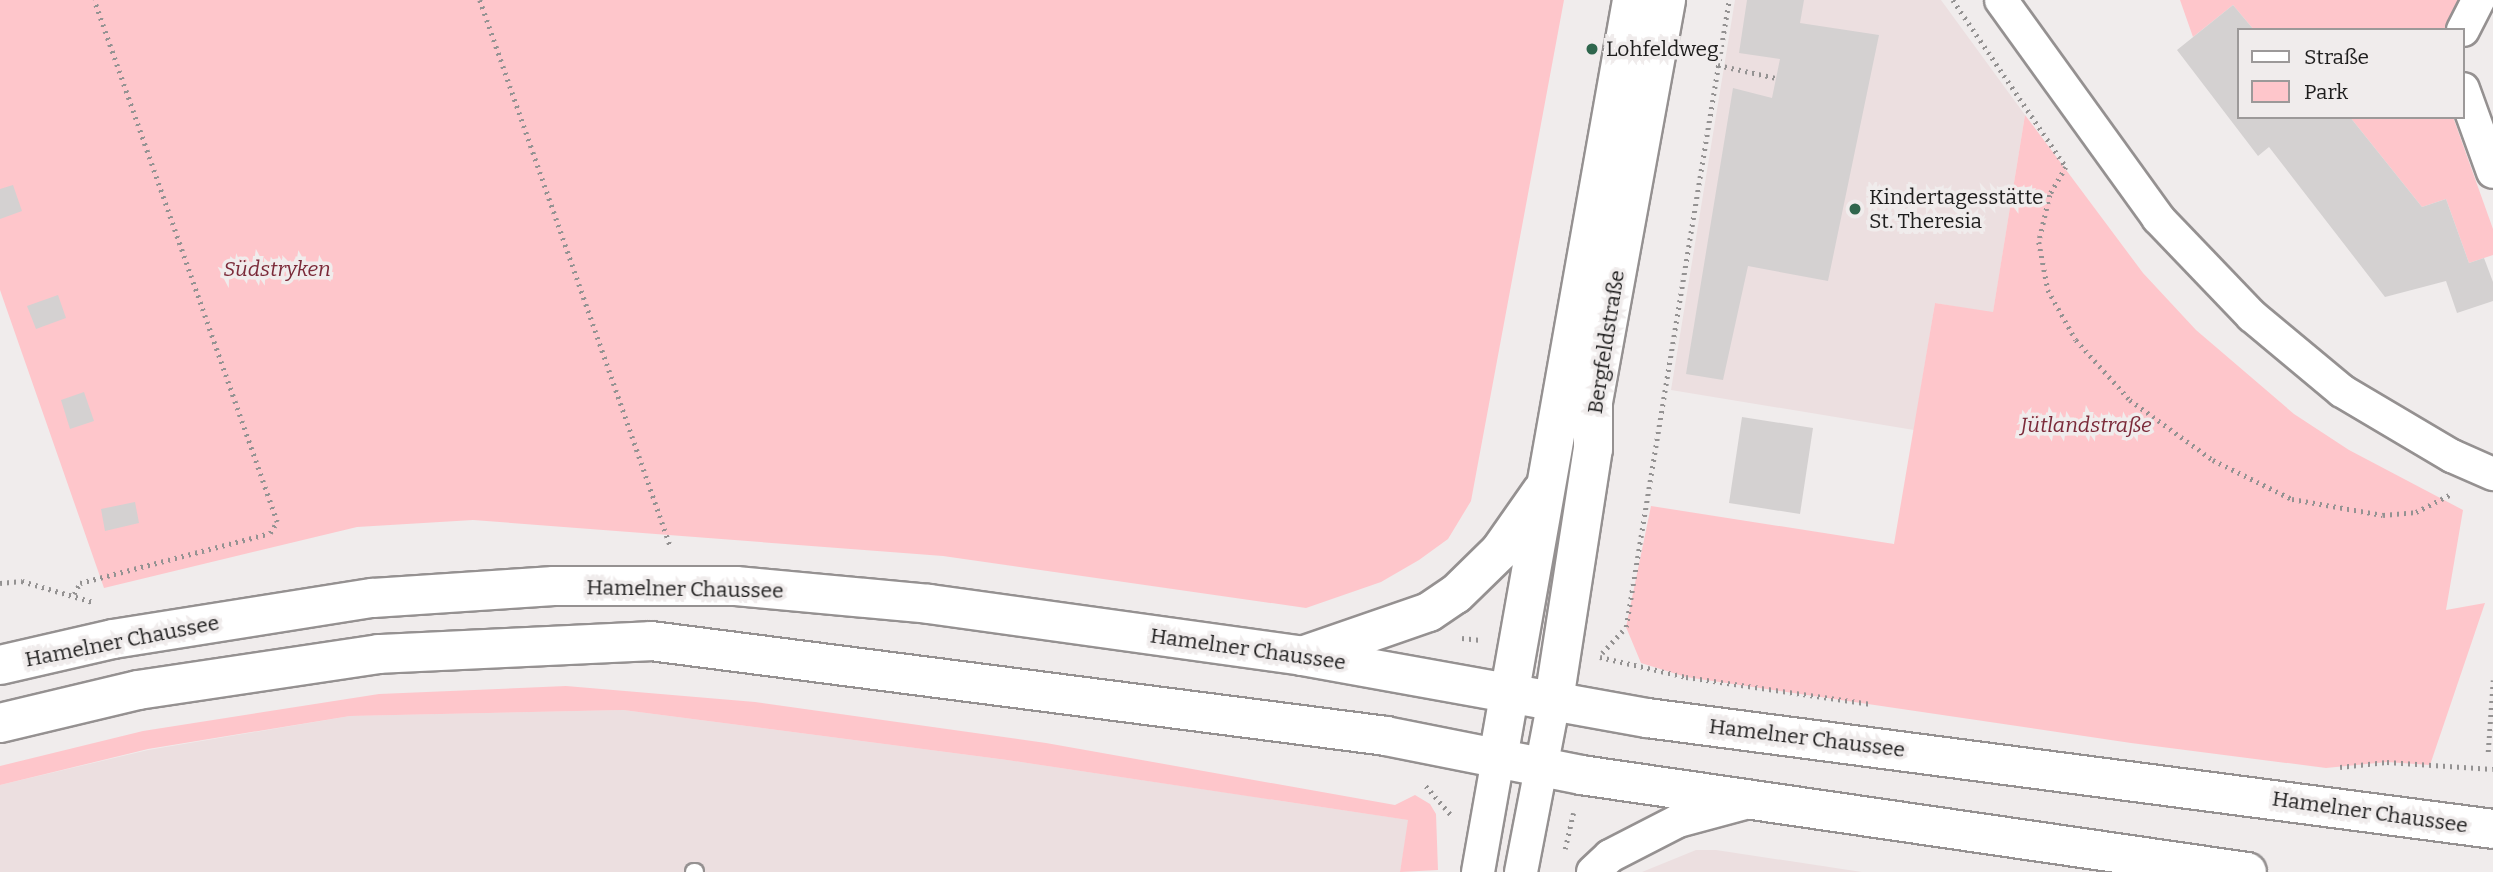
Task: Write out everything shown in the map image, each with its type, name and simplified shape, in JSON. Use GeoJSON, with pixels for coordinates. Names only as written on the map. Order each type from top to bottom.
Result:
{"type":"FeatureCollection","features":[{"type":"Feature","properties":{"kind":"main road","name":"Bergfeldstraße"},"geometry":{"type":"LineString","coordinates":[[1498,758],[1632,0]]}},
{"type":"Feature","properties":{"kind":"main road","name":"Bergfeldstraße"},"geometry":{"type":"LineString","coordinates":[[1554,700],[1593,449],[1593,402],[1667,0]]}},
{"type":"Feature","properties":{"kind":"main road"},"geometry":{"type":"LineString","coordinates":[[1302,656],[1429,612],[1456,594],[1500,551],[1547,483]]}},
{"type":"Feature","properties":{"kind":"main road","name":"Hamelner Chaussee"},"geometry":{"type":"LineString","coordinates":[[0,666],[113,639],[373,598],[554,586],[736,586],[929,604],[1302,656],[1647,718],[2493,829]]}},
{"type":"Feature","properties":{"kind":"main road"},"geometry":{"type":"LineString","coordinates":[[0,723],[138,690],[379,654],[651,641],[1386,736],[1541,767],[1752,801],[2247,872]]}},
{"type":"Feature","properties":{"kind":"street"},"geometry":{"type":"LineString","coordinates":[[2001,0],[2158,218],[2252,317],[2342,391],[2452,456],[2493,474]]}},
{"type":"Feature","properties":{"kind":"street"},"geometry":{"type":"LineString","coordinates":[[2464,28],[2478,0]]}},
{"type":"Feature","properties":{"kind":"street"},"geometry":{"type":"LineString","coordinates":[[2465,95],[2493,172]]}},
{"type":"Feature","properties":{"kind":"street","name":"Bergfeldstraße"},"geometry":{"type":"LineString","coordinates":[[1521,872],[1554,700]]}},
{"type":"Feature","properties":{"kind":"street"},"geometry":{"type":"LineString","coordinates":[[1478,872],[1498,758]]}},
{"type":"Feature","properties":{"kind":"street"},"geometry":{"type":"LineString","coordinates":[[1592,872],[1610,856],[1678,821],[1752,801]]}},
{"type":"Feature","properties":{"kind":"path"},"geometry":{"type":"LineString","coordinates":[[74,594],[80,583],[270,533],[277,522],[94,0]]}},
{"type":"Feature","properties":{"kind":"path"},"geometry":{"type":"LineString","coordinates":[[480,0],[672,552]]}},
{"type":"Feature","properties":{"kind":"path"},"geometry":{"type":"LineString","coordinates":[[1729,0],[1626,627],[1599,657],[1686,677],[1875,705]]}},
{"type":"Feature","properties":{"kind":"path"},"geometry":{"type":"LineString","coordinates":[[1953,0],[2066,167],[2050,194],[2039,242],[2048,290],[2076,340],[2130,400],[2213,460],[2292,499],[2384,515],[2416,512],[2454,493]]}},
{"type":"Feature","properties":{"kind":"path"},"geometry":{"type":"LineString","coordinates":[[1718,65],[1776,78]]}},
{"type":"Feature","properties":{"kind":"path"},"geometry":{"type":"LineString","coordinates":[[2488,752],[2493,680]]}},
{"type":"Feature","properties":{"kind":"path"},"geometry":{"type":"LineString","coordinates":[[2326,768],[2387,762],[2493,769]]}},
{"type":"Feature","properties":{"kind":"path"},"geometry":{"type":"LineString","coordinates":[[1420,779],[1454,818]]}},
{"type":"Feature","properties":{"kind":"shaded area","name":"Kindertagesstätte St. Theresia"},"geometry":{"type":"Polygon","coordinates":[[[1735,0],[1941,0],[2025,115],[1993,313],[1935,303],[1914,430],[1671,390],[1735,0]]]}},
{"type":"Feature","properties":{"kind":"shaded area"},"geometry":{"type":"Polygon","coordinates":[[[623,710],[1007,760],[1409,820],[1400,872],[0,872],[0,785],[148,750],[350,716],[623,710]]]}},
{"type":"Feature","properties":{"kind":"shaded area"},"geometry":{"type":"Polygon","coordinates":[[[1696,850],[1716,850],[1862,872],[1642,872],[1696,850]]]}},
{"type":"Feature","properties":{"kind":"green space","name":"Südstryken"},"geometry":{"type":"Polygon","coordinates":[[[0,0],[1564,0],[1471,501],[1448,539],[1419,560],[1381,582],[1306,608],[943,556],[473,520],[357,527],[104,588],[0,290],[0,0]]]}},
{"type":"Feature","properties":{"kind":"green space"},"geometry":{"type":"Polygon","coordinates":[[[2180,0],[2458,0],[2445,28],[2252,28],[2233,5],[2193,37],[2180,0]]]}},
{"type":"Feature","properties":{"kind":"green space","name":"Jütlandstraße"},"geometry":{"type":"Polygon","coordinates":[[[2025,115],[2143,273],[2196,330],[2294,414],[2349,450],[2463,510],[2446,610],[2485,603],[2430,765],[2387,762],[2326,768],[2131,743],[1686,677],[1641,663],[1626,627],[1651,506],[1894,544],[1935,303],[1993,312],[2025,115]]]}},
{"type":"Feature","properties":{"kind":"green space"},"geometry":{"type":"Polygon","coordinates":[[[2352,119],[2454,119],[2493,229],[2493,255],[2469,263],[2446,199],[2422,207],[2352,119]]]}},
{"type":"Feature","properties":{"kind":"green space"},"geometry":{"type":"Polygon","coordinates":[[[566,686],[755,702],[1046,743],[1395,805],[1415,795],[1430,804],[1436,814],[1438,870],[1400,872],[1408,820],[1007,760],[623,710],[350,716],[148,749],[0,785],[0,766],[143,731],[379,694],[566,686]]]}},
{"type":"Feature","properties":{"kind":"building"},"geometry":{"type":"Polygon","coordinates":[[[1747,0],[1804,0],[1800,23],[1879,35],[1828,281],[1748,266],[1723,380],[1686,374],[1733,88],[1772,98],[1780,59],[1739,53],[1747,0]]]}},
{"type":"Feature","properties":{"kind":"building"},"geometry":{"type":"Polygon","coordinates":[[[2233,5],[2252,28],[2238,28],[2238,119],[2352,119],[2422,207],[2446,199],[2469,263],[2484,258],[2493,282],[2493,301],[2457,313],[2446,281],[2385,297],[2269,147],[2258,156],[2177,50],[2233,5]]]}},
{"type":"Feature","properties":{"kind":"building"},"geometry":{"type":"Polygon","coordinates":[[[13,185],[22,211],[0,219],[0,189],[13,185]]]}},
{"type":"Feature","properties":{"kind":"building"},"geometry":{"type":"Polygon","coordinates":[[[58,295],[66,318],[36,329],[27,306],[58,295]]]}},
{"type":"Feature","properties":{"kind":"building"},"geometry":{"type":"Polygon","coordinates":[[[84,392],[94,421],[70,429],[61,400],[84,392]]]}},
{"type":"Feature","properties":{"kind":"building"},"geometry":{"type":"Polygon","coordinates":[[[1742,417],[1813,428],[1800,514],[1729,503],[1742,417]]]}},
{"type":"Feature","properties":{"kind":"building"},"geometry":{"type":"Polygon","coordinates":[[[135,502],[139,523],[105,531],[101,509],[135,502]]]}},
{"type":"Feature","properties":{"kind":"place","name":"Lohfeldweg"},"geometry":{"type":"Point","coordinates":[1592,49]}},
{"type":"Feature","properties":{"kind":"place","name":"Kindertagesstätte St. Theresia"},"geometry":{"type":"Point","coordinates":[1855,209]}}]}
